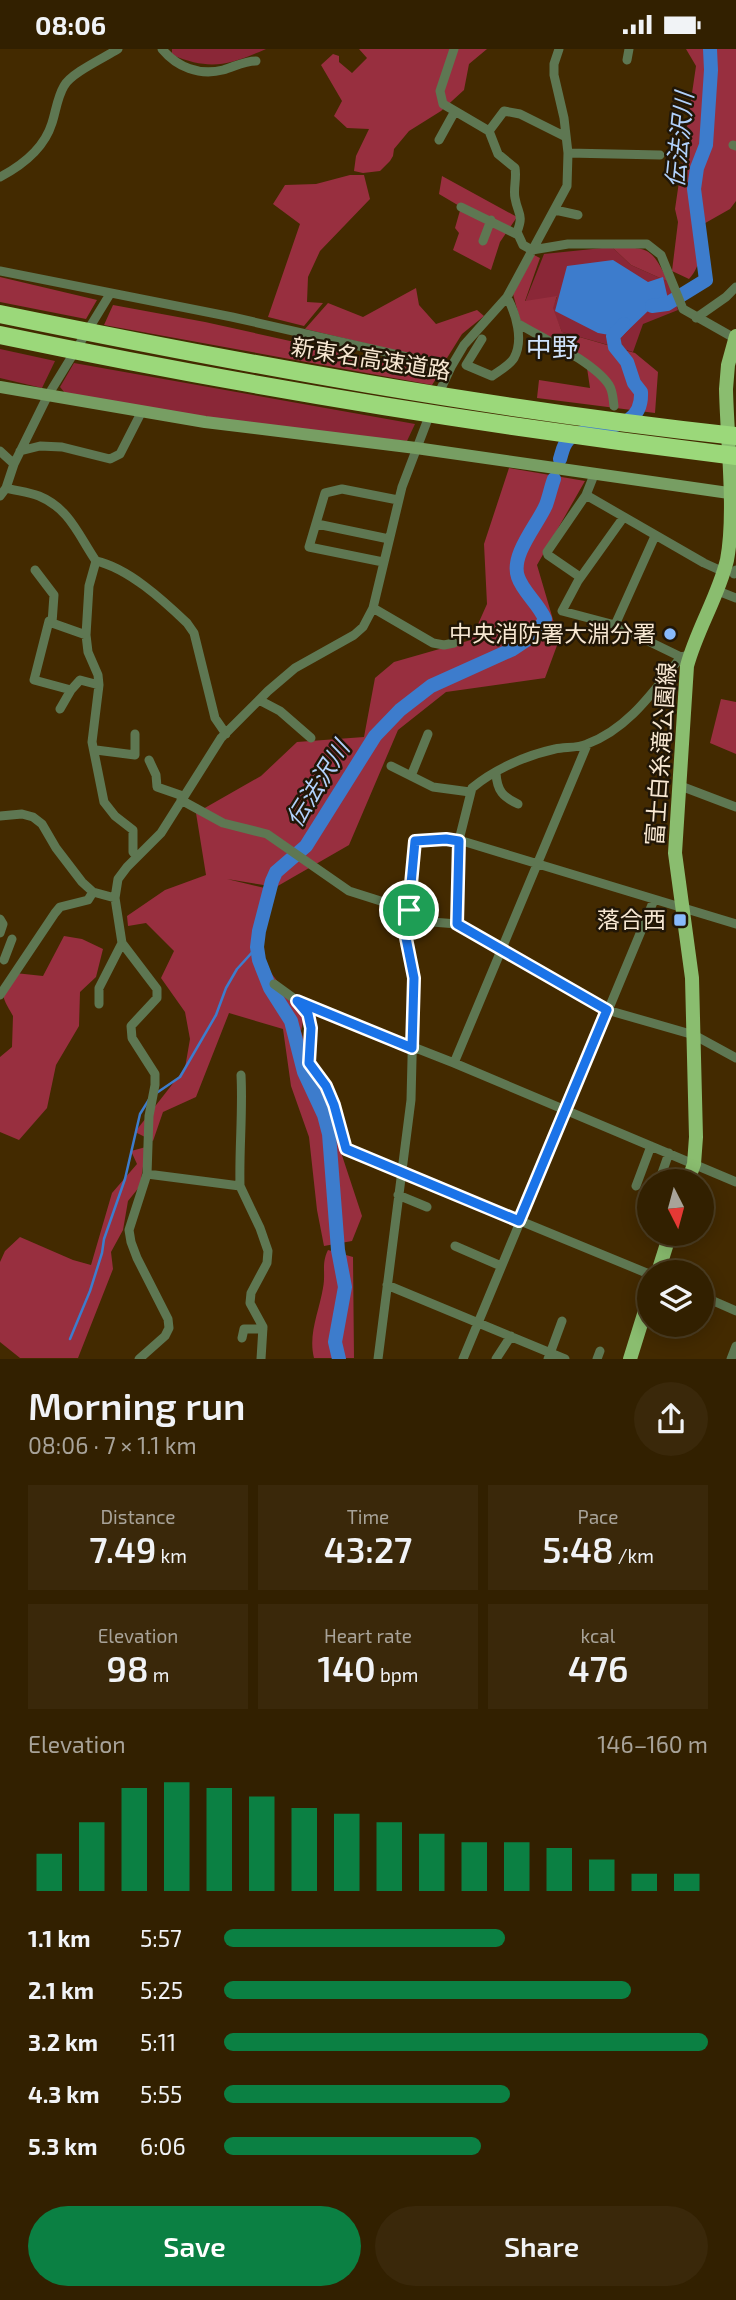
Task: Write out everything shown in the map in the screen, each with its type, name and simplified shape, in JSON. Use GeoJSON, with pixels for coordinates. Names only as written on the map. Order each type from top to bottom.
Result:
{"type":"FeatureCollection","features":[{"type":"Feature","properties":{"kind":"highway","name":"新東名高速道路"},"geometry":{"type":"LineString","coordinates":[[0,314],[205,356],[382,387],[736,436]]}},
{"type":"Feature","properties":{"kind":"highway","name":"新東名高速道路"},"geometry":{"type":"LineString","coordinates":[[0,335],[303,393],[541,431],[736,456]]}},
{"type":"Feature","properties":{"kind":"main road","name":"富士白糸滝公園線"},"geometry":{"type":"LineString","coordinates":[[692,1169],[696,1130],[692,978],[675,852],[678,785],[686,656],[718,591],[731,572],[732,489],[726,411],[728,365],[736,338]]}},
{"type":"Feature","properties":{"kind":"main road"},"geometry":{"type":"LineString","coordinates":[[630,1359],[637,1337]]}},
{"type":"Feature","properties":{"kind":"street"},"geometry":{"type":"LineString","coordinates":[[0,177],[21,165],[48,135],[58,100],[68,80],[118,49]]}},
{"type":"Feature","properties":{"kind":"street"},"geometry":{"type":"LineString","coordinates":[[162,49],[174,62],[185,68],[205,72],[256,61]]}},
{"type":"Feature","properties":{"kind":"street"},"geometry":{"type":"LineString","coordinates":[[454,49],[440,91],[443,104],[489,131],[498,154],[516,168],[515,199],[522,221],[517,232],[523,245],[532,250],[568,244],[644,243],[655,248],[661,255],[683,309],[736,338]]}},
{"type":"Feature","properties":{"kind":"street"},"geometry":{"type":"LineString","coordinates":[[139,1359],[165,1336],[169,1328],[165,1309],[137,1258],[130,1230],[147,1174],[149,1116],[155,1085],[152,1065],[132,1038],[131,1026],[156,998],[157,989],[122,943],[115,898],[118,879],[161,834],[226,734],[259,700],[295,668],[354,635],[363,627],[373,608],[398,500],[418,443],[449,371],[464,345],[507,297],[567,186],[568,153],[554,75],[559,49]]}},
{"type":"Feature","properties":{"kind":"street"},"geometry":{"type":"LineString","coordinates":[[627,60],[629,49]]}},
{"type":"Feature","properties":{"kind":"street"},"geometry":{"type":"LineString","coordinates":[[439,140],[455,111]]}},
{"type":"Feature","properties":{"kind":"street"},"geometry":{"type":"LineString","coordinates":[[489,131],[504,111],[520,114],[566,138]]}},
{"type":"Feature","properties":{"kind":"street"},"geometry":{"type":"LineString","coordinates":[[568,153],[660,155]]}},
{"type":"Feature","properties":{"kind":"street"},"geometry":{"type":"LineString","coordinates":[[461,207],[518,235]]}},
{"type":"Feature","properties":{"kind":"street"},"geometry":{"type":"LineString","coordinates":[[555,210],[578,215]]}},
{"type":"Feature","properties":{"kind":"street"},"geometry":{"type":"LineString","coordinates":[[482,241],[491,220]]}},
{"type":"Feature","properties":{"kind":"street"},"geometry":{"type":"LineString","coordinates":[[0,271],[110,295],[232,317],[449,371]]}},
{"type":"Feature","properties":{"kind":"street"},"geometry":{"type":"LineString","coordinates":[[696,318],[736,287]]}},
{"type":"Feature","properties":{"kind":"street"},"geometry":{"type":"LineString","coordinates":[[110,295],[50,392],[3,492],[35,495],[59,507],[96,561],[124,571],[187,623],[194,633],[215,718],[226,734]]}},
{"type":"Feature","properties":{"kind":"street"},"geometry":{"type":"LineString","coordinates":[[482,339],[466,365],[492,376],[513,360],[518,347],[517,323],[507,297]]}},
{"type":"Feature","properties":{"kind":"street"},"geometry":{"type":"LineString","coordinates":[[517,323],[601,375],[610,386],[614,406]]}},
{"type":"Feature","properties":{"kind":"street"},"geometry":{"type":"LineString","coordinates":[[0,387],[50,392],[205,422],[418,443],[594,475],[732,489]]}},
{"type":"Feature","properties":{"kind":"street"},"geometry":{"type":"LineString","coordinates":[[20,451],[40,446],[62,447],[110,459],[120,454],[142,411]]}},
{"type":"Feature","properties":{"kind":"street"},"geometry":{"type":"LineString","coordinates":[[0,451],[15,464]]}},
{"type":"Feature","properties":{"kind":"street"},"geometry":{"type":"LineString","coordinates":[[580,577],[547,552],[586,495],[594,475]]}},
{"type":"Feature","properties":{"kind":"street"},"geometry":{"type":"LineString","coordinates":[[383,562],[309,547],[325,493],[342,489],[398,500]]}},
{"type":"Feature","properties":{"kind":"street"},"geometry":{"type":"LineString","coordinates":[[586,495],[704,563],[731,572]]}},
{"type":"Feature","properties":{"kind":"street"},"geometry":{"type":"LineString","coordinates":[[457,924],[459,841],[470,792],[496,773],[538,753],[587,745],[612,731],[638,710],[686,656],[615,625],[562,611],[580,577],[623,518]]}},
{"type":"Feature","properties":{"kind":"street"},"geometry":{"type":"LineString","coordinates":[[317,524],[389,539]]}},
{"type":"Feature","properties":{"kind":"street"},"geometry":{"type":"LineString","coordinates":[[615,625],[655,536]]}},
{"type":"Feature","properties":{"kind":"street"},"geometry":{"type":"LineString","coordinates":[[96,561],[89,586],[86,635],[88,652],[98,675],[99,685],[92,742],[96,750],[104,802],[115,816],[133,830],[132,852],[137,857]]}},
{"type":"Feature","properties":{"kind":"street"},"geometry":{"type":"LineString","coordinates":[[35,571],[54,595],[52,623]]}},
{"type":"Feature","properties":{"kind":"street"},"geometry":{"type":"LineString","coordinates":[[718,591],[736,598]]}},
{"type":"Feature","properties":{"kind":"street"},"geometry":{"type":"LineString","coordinates":[[373,608],[433,643],[454,643]]}},
{"type":"Feature","properties":{"kind":"street"},"geometry":{"type":"LineString","coordinates":[[71,690],[34,680],[48,621],[86,635]]}},
{"type":"Feature","properties":{"kind":"street"},"geometry":{"type":"LineString","coordinates":[[60,709],[80,680],[99,685]]}},
{"type":"Feature","properties":{"kind":"street"},"geometry":{"type":"LineString","coordinates":[[259,700],[279,711],[311,738]]}},
{"type":"Feature","properties":{"kind":"street"},"geometry":{"type":"LineString","coordinates":[[96,750],[135,755],[135,734]]}},
{"type":"Feature","properties":{"kind":"street"},"geometry":{"type":"LineString","coordinates":[[411,776],[428,734]]}},
{"type":"Feature","properties":{"kind":"street"},"geometry":{"type":"LineString","coordinates":[[454,1063],[587,745]]}},
{"type":"Feature","properties":{"kind":"street"},"geometry":{"type":"LineString","coordinates":[[149,760],[156,775],[157,787],[182,798],[223,823],[253,829],[274,839],[349,891],[409,910]]}},
{"type":"Feature","properties":{"kind":"street"},"geometry":{"type":"LineString","coordinates":[[391,767],[433,787],[470,792]]}},
{"type":"Feature","properties":{"kind":"street"},"geometry":{"type":"LineString","coordinates":[[496,773],[499,792],[518,804]]}},
{"type":"Feature","properties":{"kind":"street"},"geometry":{"type":"LineString","coordinates":[[678,785],[736,807]]}},
{"type":"Feature","properties":{"kind":"street"},"geometry":{"type":"LineString","coordinates":[[0,816],[22,814],[33,817],[42,824],[56,848],[82,882],[93,891],[115,898]]}},
{"type":"Feature","properties":{"kind":"street"},"geometry":{"type":"LineString","coordinates":[[378,1359],[411,1100],[414,978],[406,938],[415,841],[459,841],[736,924]]}},
{"type":"Feature","properties":{"kind":"street"},"geometry":{"type":"LineString","coordinates":[[0,995],[60,907],[88,900],[93,891]]}},
{"type":"Feature","properties":{"kind":"street"},"geometry":{"type":"LineString","coordinates":[[463,1359],[654,900]]}},
{"type":"Feature","properties":{"kind":"street"},"geometry":{"type":"LineString","coordinates":[[0,919],[3,924],[0,933]]}},
{"type":"Feature","properties":{"kind":"street"},"geometry":{"type":"LineString","coordinates":[[407,920],[457,924],[607,1010],[694,1035],[736,1058]]}},
{"type":"Feature","properties":{"kind":"street"},"geometry":{"type":"LineString","coordinates":[[12,939],[2,959],[21,964]]}},
{"type":"Feature","properties":{"kind":"street"},"geometry":{"type":"LineString","coordinates":[[99,1004],[99,988],[122,943]]}},
{"type":"Feature","properties":{"kind":"street"},"geometry":{"type":"LineString","coordinates":[[274,984],[297,1001],[308,1014],[311,1028],[309,1063],[326,1086],[346,1149],[637,1270]]}},
{"type":"Feature","properties":{"kind":"street"},"geometry":{"type":"LineString","coordinates":[[297,1001],[454,1063],[736,1182]]}},
{"type":"Feature","properties":{"kind":"street"},"geometry":{"type":"LineString","coordinates":[[241,1075],[243,1109],[239,1141],[240,1186],[268,1251],[267,1263],[251,1293],[250,1303],[263,1329],[261,1359]]}},
{"type":"Feature","properties":{"kind":"street"},"geometry":{"type":"LineString","coordinates":[[636,1186],[651,1146]]}},
{"type":"Feature","properties":{"kind":"street"},"geometry":{"type":"LineString","coordinates":[[663,1169],[669,1153]]}},
{"type":"Feature","properties":{"kind":"street"},"geometry":{"type":"LineString","coordinates":[[147,1174],[240,1186]]}},
{"type":"Feature","properties":{"kind":"street"},"geometry":{"type":"LineString","coordinates":[[398,1195],[428,1207]]}},
{"type":"Feature","properties":{"kind":"street"},"geometry":{"type":"LineString","coordinates":[[455,1246],[501,1266]]}},
{"type":"Feature","properties":{"kind":"street"},"geometry":{"type":"LineString","coordinates":[[387,1285],[511,1336],[549,1355],[565,1359]]}},
{"type":"Feature","properties":{"kind":"street"},"geometry":{"type":"LineString","coordinates":[[714,1302],[736,1311]]}},
{"type":"Feature","properties":{"kind":"street"},"geometry":{"type":"LineString","coordinates":[[549,1355],[562,1321]]}},
{"type":"Feature","properties":{"kind":"street"},"geometry":{"type":"LineString","coordinates":[[242,1338],[244,1329],[263,1329]]}},
{"type":"Feature","properties":{"kind":"street"},"geometry":{"type":"LineString","coordinates":[[496,1359],[511,1336]]}},
{"type":"Feature","properties":{"kind":"street"},"geometry":{"type":"LineString","coordinates":[[731,1359],[736,1346]]}},
{"type":"Feature","properties":{"kind":"shaded area"},"geometry":{"type":"Polygon","coordinates":[[[172,49],[266,49],[230,62],[209,64],[172,55],[172,49]]]}},
{"type":"Feature","properties":{"kind":"shaded area"},"geometry":{"type":"Polygon","coordinates":[[[359,49],[487,49],[469,64],[464,90],[441,111],[409,131],[394,149],[390,161],[380,171],[363,173],[354,171],[356,156],[369,129],[347,128],[334,116],[342,101],[321,65],[333,54],[339,56],[339,62],[352,73],[367,58],[359,49]]]}},
{"type":"Feature","properties":{"kind":"shaded area"},"geometry":{"type":"Polygon","coordinates":[[[686,49],[736,49],[736,201],[730,209],[700,226],[700,254],[697,267],[689,279],[672,271],[678,222],[675,209],[696,66],[686,49]]]}},
{"type":"Feature","properties":{"kind":"shaded area"},"geometry":{"type":"Polygon","coordinates":[[[350,175],[364,175],[370,199],[320,251],[308,277],[307,302],[323,303],[304,326],[268,317],[300,224],[273,204],[285,185],[316,184],[350,175]]]}},
{"type":"Feature","properties":{"kind":"shaded area"},"geometry":{"type":"Polygon","coordinates":[[[442,176],[517,217],[500,242],[491,270],[453,250],[459,233],[455,228],[461,207],[439,194],[442,176]]]}},
{"type":"Feature","properties":{"kind":"shaded area"},"geometry":{"type":"Polygon","coordinates":[[[612,247],[631,265],[669,282],[678,310],[643,324],[633,352],[562,332],[552,308],[557,297],[525,302],[544,254],[612,247]]]}},
{"type":"Feature","properties":{"kind":"shaded area"},"geometry":{"type":"Polygon","coordinates":[[[612,247],[635,248],[648,252],[658,262],[669,282],[631,265],[612,247]]]}},
{"type":"Feature","properties":{"kind":"shaded area"},"geometry":{"type":"Polygon","coordinates":[[[534,255],[540,258],[525,301],[557,296],[553,308],[562,332],[635,353],[658,372],[655,413],[537,398],[539,380],[590,388],[587,368],[520,320],[513,294],[534,255]]]}},
{"type":"Feature","properties":{"kind":"shaded area"},"geometry":{"type":"Polygon","coordinates":[[[0,277],[97,300],[86,319],[0,302],[0,277]]]}},
{"type":"Feature","properties":{"kind":"shaded area"},"geometry":{"type":"Polygon","coordinates":[[[416,288],[419,305],[436,324],[477,310],[484,316],[462,334],[447,358],[432,359],[305,329],[328,303],[363,317],[416,288]]]}},
{"type":"Feature","properties":{"kind":"shaded area"},"geometry":{"type":"Polygon","coordinates":[[[113,305],[205,322],[439,374],[432,385],[104,325],[113,305]]]}},
{"type":"Feature","properties":{"kind":"shaded area"},"geometry":{"type":"Polygon","coordinates":[[[0,349],[55,361],[42,388],[0,378],[0,349]]]}},
{"type":"Feature","properties":{"kind":"shaded area"},"geometry":{"type":"Polygon","coordinates":[[[74,363],[415,424],[407,441],[233,423],[65,393],[60,387],[74,363]]]}},
{"type":"Feature","properties":{"kind":"shaded area"},"geometry":{"type":"Polygon","coordinates":[[[509,468],[585,481],[537,565],[559,640],[545,678],[446,692],[398,730],[349,845],[276,887],[227,879],[269,889],[254,950],[304,1017],[301,1031],[362,1216],[352,1241],[324,1246],[309,1137],[291,1086],[283,1029],[229,1013],[196,1097],[163,1112],[153,1141],[135,1132],[185,1068],[190,1039],[185,1012],[161,978],[174,951],[146,923],[128,926],[127,916],[165,890],[206,875],[196,813],[261,776],[297,742],[364,737],[375,678],[394,662],[471,640],[487,604],[484,544],[509,468]]]}},
{"type":"Feature","properties":{"kind":"shaded area"},"geometry":{"type":"Polygon","coordinates":[[[721,699],[736,702],[736,754],[710,743],[721,699]]]}},
{"type":"Feature","properties":{"kind":"shaded area"},"geometry":{"type":"Polygon","coordinates":[[[64,936],[82,939],[103,949],[96,977],[80,992],[79,1026],[56,1065],[47,1108],[19,1140],[0,1132],[0,1057],[12,1047],[13,1016],[4,998],[4,991],[15,973],[43,976],[64,936]]]}},
{"type":"Feature","properties":{"kind":"shaded area"},"geometry":{"type":"Polygon","coordinates":[[[146,1147],[140,1186],[128,1201],[123,1230],[111,1252],[113,1269],[78,1358],[20,1358],[0,1342],[0,1262],[5,1251],[20,1237],[91,1265],[112,1193],[137,1164],[131,1151],[146,1147]]]}},
{"type":"Feature","properties":{"kind":"shaded area"},"geometry":{"type":"Polygon","coordinates":[[[328,1250],[353,1257],[354,1358],[314,1358],[313,1332],[328,1250]]]}},
{"type":"Feature","properties":{"kind":"water"},"geometry":{"type":"Polygon","coordinates":[[[613,260],[648,282],[663,277],[670,308],[648,311],[621,337],[598,333],[555,311],[567,266],[613,260]]]}},
{"type":"Feature","properties":{"kind":"waterway","name":"伝法沢川"},"geometry":{"type":"LineString","coordinates":[[652,306],[667,304],[706,280],[694,189],[697,168],[706,145],[710,49]]}},
{"type":"Feature","properties":{"kind":"waterway","name":"伝法沢川"},"geometry":{"type":"LineString","coordinates":[[560,459],[569,439],[625,421],[634,415],[639,406],[641,392],[634,383],[627,362],[615,347],[613,336],[624,324]]}},
{"type":"Feature","properties":{"kind":"waterway","name":"伝法沢川"},"geometry":{"type":"LineString","coordinates":[[339,1359],[335,1342],[345,1287],[338,1250],[329,1134],[324,1115],[304,1072],[291,1021],[270,988],[259,960],[259,931],[276,872],[306,846],[375,736],[400,710],[431,686],[513,649],[537,633],[545,619],[520,582],[517,568],[521,550],[546,505],[554,479]]}},
{"type":"Feature","properties":{"kind":"waterway"},"geometry":{"type":"LineString","coordinates":[[155,1094],[180,1077],[216,1015],[226,988],[237,969],[257,947]]}},
{"type":"Feature","properties":{"kind":"waterway"},"geometry":{"type":"LineString","coordinates":[[70,1339],[102,1253],[104,1239],[125,1179],[140,1114],[150,1098]]}},
{"type":"Feature","properties":{"kind":"place","name":"中央消防署大淵分署"},"geometry":{"type":"Point","coordinates":[670,634]}},
{"type":"Feature","properties":{"kind":"place","name":"落合西"},"geometry":{"type":"Point","coordinates":[680,920]}},
{"type":"Feature","properties":{"kind":"district","name":"中野"},"geometry":{"type":"Point","coordinates":[552,348]}},
{"type":"Feature","properties":{"kind":"route"},"geometry":{"type":"LineString","coordinates":[[415,841],[459,841],[457,924],[607,1010],[519,1221],[346,1149],[326,1086],[309,1063],[311,1028],[308,1014],[297,1001],[412,1048],[414,978],[406,938],[409,910],[415,841]]}}]}
